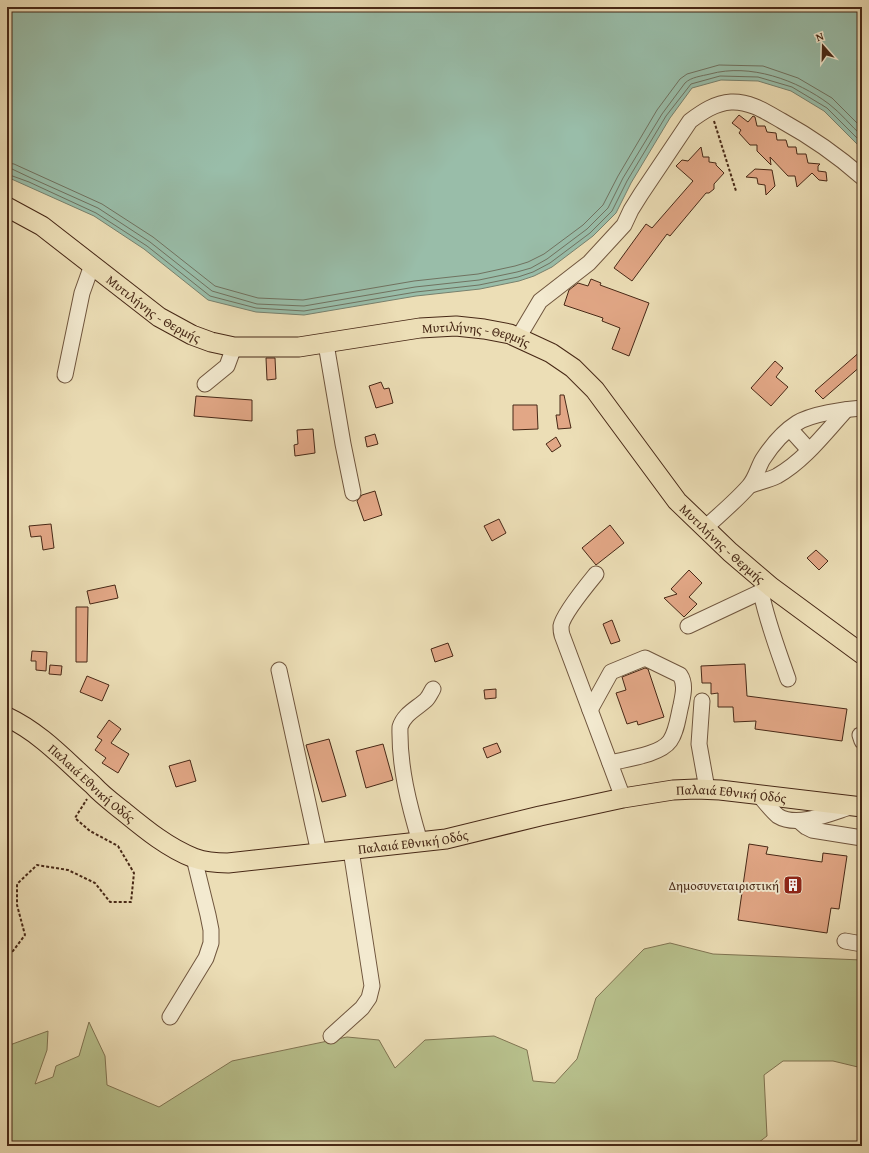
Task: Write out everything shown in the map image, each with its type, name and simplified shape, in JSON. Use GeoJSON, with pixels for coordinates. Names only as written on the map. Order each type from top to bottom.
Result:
{"type":"FeatureCollection","features":[{"type":"Feature","properties":{"kind":"main road","name":"Μυτιλήνης - Θερμής"},"geometry":{"type":"LineString","coordinates":[[7,208],[42,226],[159,317],[192,336],[211,342],[234,347],[299,347],[326,344],[420,328],[456,326],[510,334],[551,353],[573,368],[595,390],[677,501],[730,552],[766,590],[862,654]]}},
{"type":"Feature","properties":{"kind":"main road","name":"Παλαιά Εθνική Οδός"},"geometry":{"type":"LineString","coordinates":[[7,717],[34,732],[52,746],[94,787],[149,832],[176,849],[194,858],[210,863],[228,863],[446,840],[540,816],[624,798],[673,790],[707,789],[858,807]]}},
{"type":"Feature","properties":{"kind":"street"},"geometry":{"type":"LineString","coordinates":[[518,338],[540,301],[589,263],[624,225],[641,194],[690,121],[710,108],[731,102],[745,103],[760,109],[807,135],[843,160],[862,177]]}},
{"type":"Feature","properties":{"kind":"street"},"geometry":{"type":"LineString","coordinates":[[65,375],[82,293],[92,265]]}},
{"type":"Feature","properties":{"kind":"street"},"geometry":{"type":"LineString","coordinates":[[326,344],[353,493]]}},
{"type":"Feature","properties":{"kind":"street"},"geometry":{"type":"LineString","coordinates":[[205,384],[227,366],[231,360],[234,347]]}},
{"type":"Feature","properties":{"kind":"street"},"geometry":{"type":"LineString","coordinates":[[705,528],[751,485],[762,460],[771,447],[790,429],[805,419],[862,408]]}},
{"type":"Feature","properties":{"kind":"street"},"geometry":{"type":"LineString","coordinates":[[751,485],[776,476],[786,470],[809,450],[846,410]]}},
{"type":"Feature","properties":{"kind":"street"},"geometry":{"type":"LineString","coordinates":[[790,429],[809,450]]}},
{"type":"Feature","properties":{"kind":"street"},"geometry":{"type":"LineString","coordinates":[[596,574],[562,621],[561,628],[562,635],[624,798]]}},
{"type":"Feature","properties":{"kind":"street"},"geometry":{"type":"LineString","coordinates":[[688,626],[766,590],[772,635],[788,679]]}},
{"type":"Feature","properties":{"kind":"street"},"geometry":{"type":"LineString","coordinates":[[590,710],[611,672],[645,658],[680,675],[683,679],[683,691],[678,721],[671,739],[666,745],[653,752],[610,763]]}},
{"type":"Feature","properties":{"kind":"street"},"geometry":{"type":"LineString","coordinates":[[279,670],[319,853]]}},
{"type":"Feature","properties":{"kind":"street"},"geometry":{"type":"LineString","coordinates":[[420,842],[409,805],[404,779],[400,728],[402,720],[407,714],[427,698],[433,689]]}},
{"type":"Feature","properties":{"kind":"street"},"geometry":{"type":"LineString","coordinates":[[702,701],[699,744],[707,789]]}},
{"type":"Feature","properties":{"kind":"street"},"geometry":{"type":"LineString","coordinates":[[760,795],[778,816],[787,820],[800,821],[858,807]]}},
{"type":"Feature","properties":{"kind":"street"},"geometry":{"type":"LineString","coordinates":[[800,821],[812,830],[862,838]]}},
{"type":"Feature","properties":{"kind":"street"},"geometry":{"type":"LineString","coordinates":[[331,1036],[362,1008],[369,998],[372,986],[350,850]]}},
{"type":"Feature","properties":{"kind":"street"},"geometry":{"type":"LineString","coordinates":[[170,1017],[206,958],[211,943],[211,930],[208,915],[194,858]]}},
{"type":"Feature","properties":{"kind":"street"},"geometry":{"type":"LineString","coordinates":[[845,941],[862,944]]}},
{"type":"Feature","properties":{"kind":"path"},"geometry":{"type":"LineString","coordinates":[[710,108],[736,191]]}},
{"type":"Feature","properties":{"kind":"path"},"geometry":{"type":"LineString","coordinates":[[7,952],[13,951],[25,935],[17,905],[17,884],[37,865],[68,870],[95,883],[110,902],[131,902],[134,873],[118,846],[90,831],[75,818],[94,787]]}},
{"type":"Feature","properties":{"kind":"shaded area"},"geometry":{"type":"Polygon","coordinates":[[[670,943],[713,954],[862,960],[862,1068],[833,1061],[783,1061],[764,1075],[767,1136],[754,1146],[7,1146],[7,1046],[48,1031],[47,1050],[35,1084],[53,1077],[56,1066],[79,1056],[89,1022],[105,1056],[107,1085],[159,1107],[232,1061],[347,1037],[379,1040],[395,1068],[425,1040],[494,1036],[527,1050],[533,1081],[555,1083],[577,1059],[596,998],[644,949],[670,943]]]}},
{"type":"Feature","properties":{"kind":"water"},"geometry":{"type":"Polygon","coordinates":[[[7,7],[862,7],[862,149],[824,111],[791,91],[758,81],[721,80],[692,88],[670,118],[631,183],[616,213],[593,236],[552,267],[534,276],[519,281],[480,289],[416,296],[304,315],[256,312],[208,300],[144,249],[94,216],[7,177],[7,7]]]}},
{"type":"Feature","properties":{"kind":"building"},"geometry":{"type":"Polygon","coordinates":[[[739,115],[748,122],[753,116],[755,117],[757,126],[765,126],[767,132],[776,133],[777,140],[786,140],[788,147],[796,147],[797,154],[806,154],[808,163],[820,164],[818,166],[818,171],[826,172],[827,181],[819,180],[812,173],[797,187],[795,176],[788,176],[770,157],[771,165],[757,151],[757,145],[750,145],[739,133],[741,130],[732,123],[739,115]]]}},
{"type":"Feature","properties":{"kind":"building"},"geometry":{"type":"Polygon","coordinates":[[[701,147],[703,157],[709,157],[709,162],[716,163],[716,165],[724,173],[714,184],[714,189],[709,193],[706,193],[670,236],[667,234],[632,281],[614,268],[646,224],[652,228],[693,181],[676,166],[682,160],[688,161],[701,147]]]}},
{"type":"Feature","properties":{"kind":"building"},"geometry":{"type":"Polygon","coordinates":[[[755,169],[772,170],[775,186],[766,195],[765,185],[758,184],[757,178],[746,177],[755,169]]]}},
{"type":"Feature","properties":{"kind":"building"},"geometry":{"type":"Polygon","coordinates":[[[591,279],[601,283],[600,285],[649,303],[629,356],[612,349],[620,328],[602,321],[603,318],[564,305],[569,290],[578,283],[588,286],[591,279]]]}},
{"type":"Feature","properties":{"kind":"building"},"geometry":{"type":"Polygon","coordinates":[[[862,350],[862,365],[823,399],[815,391],[862,350]]]}},
{"type":"Feature","properties":{"kind":"building"},"geometry":{"type":"Polygon","coordinates":[[[266,358],[275,358],[276,379],[267,380],[266,358]]]}},
{"type":"Feature","properties":{"kind":"building"},"geometry":{"type":"Polygon","coordinates":[[[775,361],[783,368],[776,377],[788,387],[771,406],[751,388],[775,361]]]}},
{"type":"Feature","properties":{"kind":"building"},"geometry":{"type":"Polygon","coordinates":[[[381,382],[384,389],[389,388],[393,403],[376,408],[369,386],[381,382]]]}},
{"type":"Feature","properties":{"kind":"building"},"geometry":{"type":"Polygon","coordinates":[[[560,395],[564,395],[571,428],[558,429],[556,415],[560,415],[560,395]]]}},
{"type":"Feature","properties":{"kind":"building"},"geometry":{"type":"Polygon","coordinates":[[[196,396],[252,400],[252,421],[194,416],[196,396]]]}},
{"type":"Feature","properties":{"kind":"building"},"geometry":{"type":"Polygon","coordinates":[[[513,405],[537,405],[538,429],[513,430],[513,405]]]}},
{"type":"Feature","properties":{"kind":"building"},"geometry":{"type":"Polygon","coordinates":[[[313,429],[315,453],[295,456],[294,445],[298,444],[297,430],[313,429]]]}},
{"type":"Feature","properties":{"kind":"building"},"geometry":{"type":"Polygon","coordinates":[[[375,434],[378,444],[367,447],[365,437],[375,434]]]}},
{"type":"Feature","properties":{"kind":"building"},"geometry":{"type":"Polygon","coordinates":[[[556,437],[561,446],[552,452],[546,444],[556,437]]]}},
{"type":"Feature","properties":{"kind":"building"},"geometry":{"type":"Polygon","coordinates":[[[375,491],[382,515],[364,521],[357,501],[362,495],[375,491]]]}},
{"type":"Feature","properties":{"kind":"building"},"geometry":{"type":"Polygon","coordinates":[[[499,519],[506,533],[492,541],[484,526],[499,519]]]}},
{"type":"Feature","properties":{"kind":"building"},"geometry":{"type":"Polygon","coordinates":[[[51,524],[54,548],[43,550],[41,536],[31,537],[29,526],[51,524]]]}},
{"type":"Feature","properties":{"kind":"building"},"geometry":{"type":"Polygon","coordinates":[[[610,525],[624,543],[596,565],[582,548],[610,525]]]}},
{"type":"Feature","properties":{"kind":"building"},"geometry":{"type":"Polygon","coordinates":[[[816,550],[828,561],[819,570],[807,558],[816,550]]]}},
{"type":"Feature","properties":{"kind":"building"},"geometry":{"type":"Polygon","coordinates":[[[689,570],[702,583],[689,597],[697,604],[684,617],[664,598],[677,594],[671,589],[689,570]]]}},
{"type":"Feature","properties":{"kind":"building"},"geometry":{"type":"Polygon","coordinates":[[[115,585],[118,598],[90,604],[87,591],[115,585]]]}},
{"type":"Feature","properties":{"kind":"building"},"geometry":{"type":"Polygon","coordinates":[[[76,607],[88,607],[87,662],[76,662],[76,607]]]}},
{"type":"Feature","properties":{"kind":"building"},"geometry":{"type":"Polygon","coordinates":[[[612,620],[620,641],[611,644],[603,624],[612,620]]]}},
{"type":"Feature","properties":{"kind":"building"},"geometry":{"type":"Polygon","coordinates":[[[448,643],[453,656],[435,662],[431,649],[448,643]]]}},
{"type":"Feature","properties":{"kind":"building"},"geometry":{"type":"Polygon","coordinates":[[[32,651],[47,652],[46,671],[36,670],[36,661],[31,661],[32,651]]]}},
{"type":"Feature","properties":{"kind":"building"},"geometry":{"type":"Polygon","coordinates":[[[745,664],[747,696],[847,709],[842,741],[755,729],[756,721],[734,722],[733,707],[718,707],[718,693],[711,694],[711,683],[702,683],[701,666],[745,664]]]}},
{"type":"Feature","properties":{"kind":"building"},"geometry":{"type":"Polygon","coordinates":[[[50,665],[62,666],[61,675],[49,674],[50,665]]]}},
{"type":"Feature","properties":{"kind":"building"},"geometry":{"type":"Polygon","coordinates":[[[645,668],[648,669],[664,717],[638,725],[637,721],[627,724],[616,693],[626,690],[622,677],[645,668]]]}},
{"type":"Feature","properties":{"kind":"building"},"geometry":{"type":"Polygon","coordinates":[[[87,676],[109,685],[102,701],[80,692],[87,676]]]}},
{"type":"Feature","properties":{"kind":"building"},"geometry":{"type":"Polygon","coordinates":[[[496,689],[496,698],[485,699],[484,690],[496,689]]]}},
{"type":"Feature","properties":{"kind":"building"},"geometry":{"type":"Polygon","coordinates":[[[109,720],[121,729],[111,743],[129,754],[118,773],[102,763],[106,758],[95,750],[102,740],[97,737],[109,720]]]}},
{"type":"Feature","properties":{"kind":"building"},"geometry":{"type":"Polygon","coordinates":[[[329,739],[346,796],[322,802],[306,745],[329,739]]]}},
{"type":"Feature","properties":{"kind":"building"},"geometry":{"type":"Polygon","coordinates":[[[497,743],[501,752],[487,758],[483,748],[497,743]]]}},
{"type":"Feature","properties":{"kind":"building"},"geometry":{"type":"Polygon","coordinates":[[[383,744],[393,780],[366,788],[356,751],[383,744]]]}},
{"type":"Feature","properties":{"kind":"building"},"geometry":{"type":"Polygon","coordinates":[[[190,760],[196,781],[176,787],[169,766],[190,760]]]}},
{"type":"Feature","properties":{"kind":"building","name":"Δημοσυνεταιριστική"},"geometry":{"type":"Polygon","coordinates":[[[749,844],[768,847],[766,854],[822,862],[823,853],[847,856],[839,909],[831,908],[827,933],[738,920],[749,844]]]}},
{"type":"Feature","properties":{"kind":"place","name":"Δημοσυνεταιριστική"},"geometry":{"type":"Point","coordinates":[793,885]}}]}
